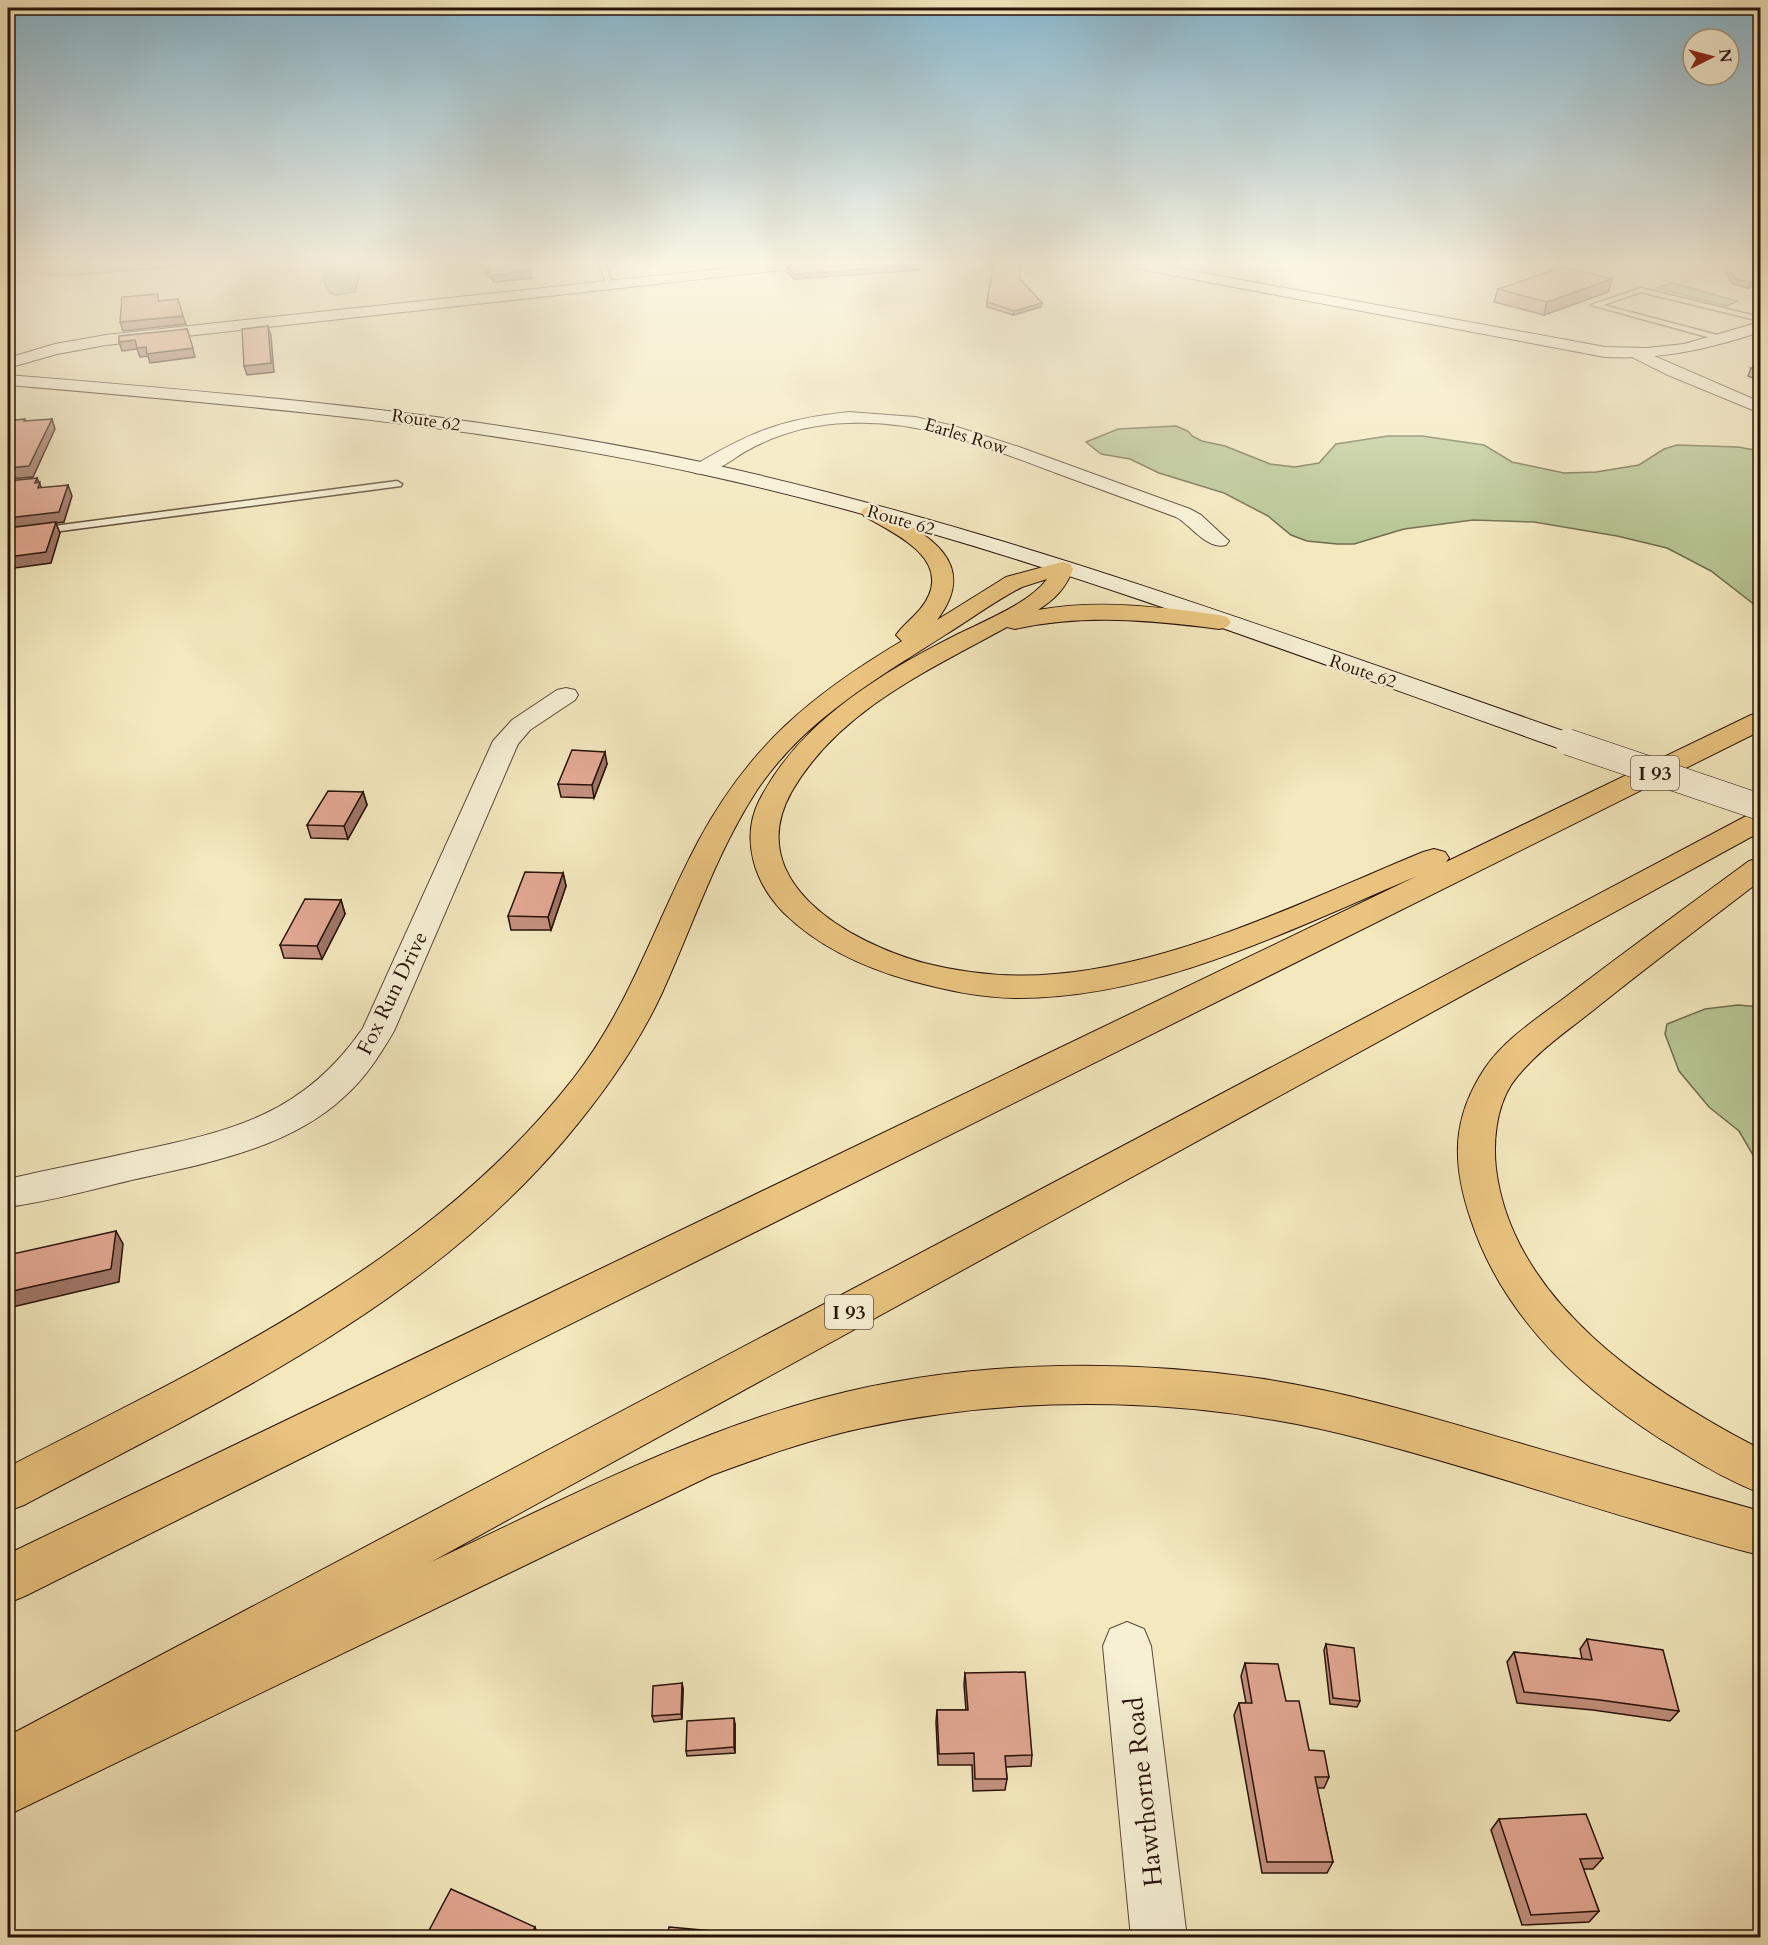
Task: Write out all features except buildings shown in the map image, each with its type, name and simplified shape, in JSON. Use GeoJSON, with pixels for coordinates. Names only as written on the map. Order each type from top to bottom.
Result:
{"type":"FeatureCollection","features":[{"type":"Feature","properties":{"kind":"highway"},"geometry":{"type":"LineString","coordinates":[[8,1490],[286,1341],[355,1298],[412,1257],[492,1193],[573,1106],[619,1040],[643,997],[709,851],[732,807],[748,783],[779,744],[929,615],[939,600],[943,579],[940,564],[928,547],[910,533],[871,512]]}},
{"type":"Feature","properties":{"kind":"highway"},"geometry":{"type":"LineString","coordinates":[[861,675],[1016,581],[1062,569]]}},
{"type":"Feature","properties":{"kind":"highway"},"geometry":{"type":"LineString","coordinates":[[1062,569],[1058,580],[1044,596],[988,629],[901,674],[833,727],[785,780],[771,805],[763,829],[767,860],[778,885],[802,912],[822,928],[875,957],[929,975],[964,981],[1018,987],[1061,985],[1121,975],[1193,955],[1715,743]]}},
{"type":"Feature","properties":{"kind":"highway"},"geometry":{"type":"LineString","coordinates":[[988,629],[1042,615],[1090,611],[1158,614],[1220,621]]}},
{"type":"Feature","properties":{"kind":"highway","name":"I 93"},"geometry":{"type":"LineString","coordinates":[[8,1579],[1761,721]]}},
{"type":"Feature","properties":{"kind":"highway","name":"I 93"},"geometry":{"type":"LineString","coordinates":[[8,1765],[1761,820]]}},
{"type":"Feature","properties":{"kind":"highway"},"geometry":{"type":"LineString","coordinates":[[1761,867],[1605,983],[1511,1061],[1490,1091],[1478,1125],[1475,1144],[1480,1187],[1493,1232],[1518,1277],[1552,1322],[1572,1344],[1625,1390],[1695,1437],[1761,1472]]}},
{"type":"Feature","properties":{"kind":"highway"},"geometry":{"type":"LineString","coordinates":[[8,1788],[697,1460],[805,1423],[866,1407],[964,1393],[1064,1386],[1130,1386],[1255,1398],[1312,1407],[1413,1433],[1761,1533]]}},
{"type":"Feature","properties":{"kind":"street"},"geometry":{"type":"LineString","coordinates":[[8,363],[32,356]]}},
{"type":"Feature","properties":{"kind":"street"},"geometry":{"type":"LineString","coordinates":[[1642,356],[1674,372],[1761,408]]}},
{"type":"Feature","properties":{"kind":"street","name":"Route 62"},"geometry":{"type":"LineString","coordinates":[[8,380],[282,403],[381,414],[550,439],[702,469],[871,512],[1062,569],[1761,807]]}},
{"type":"Feature","properties":{"kind":"street","name":"Earles Row"},"geometry":{"type":"LineString","coordinates":[[702,469],[755,439],[795,425],[844,419],[913,421],[968,435],[1183,513],[1194,519],[1219,541]]}},
{"type":"Feature","properties":{"kind":"street","name":"Fox Run Drive"},"geometry":{"type":"LineString","coordinates":[[8,1193],[196,1153],[238,1141],[295,1115],[341,1081],[364,1056],[378,1031],[506,741],[521,725],[566,695]]}},
{"type":"Feature","properties":{"kind":"street","name":"Hawthorne Road"},"geometry":{"type":"LineString","coordinates":[[1127,1646],[1159,1938]]}},
{"type":"Feature","properties":{"kind":"lane"},"geometry":{"type":"LineString","coordinates":[[8,535],[397,484]]}},
{"type":"Feature","properties":{"kind":"green space"},"geometry":{"type":"Polygon","coordinates":[[[1176,426],[1202,441],[1225,446],[1270,464],[1295,467],[1319,463],[1336,444],[1388,436],[1422,436],[1484,445],[1512,462],[1564,473],[1596,472],[1639,465],[1664,449],[1677,445],[1738,447],[1760,451],[1760,609],[1711,571],[1667,548],[1617,536],[1534,522],[1473,520],[1404,529],[1354,544],[1307,541],[1291,535],[1268,516],[1224,493],[1159,473],[1130,459],[1101,454],[1086,442],[1118,429],[1176,426]]]}},
{"type":"Feature","properties":{"kind":"green space"},"geometry":{"type":"Polygon","coordinates":[[[1738,1005],[1760,1007],[1760,1167],[1739,1131],[1709,1107],[1679,1071],[1665,1034],[1667,1024],[1705,1009],[1738,1005]]]}}]}
